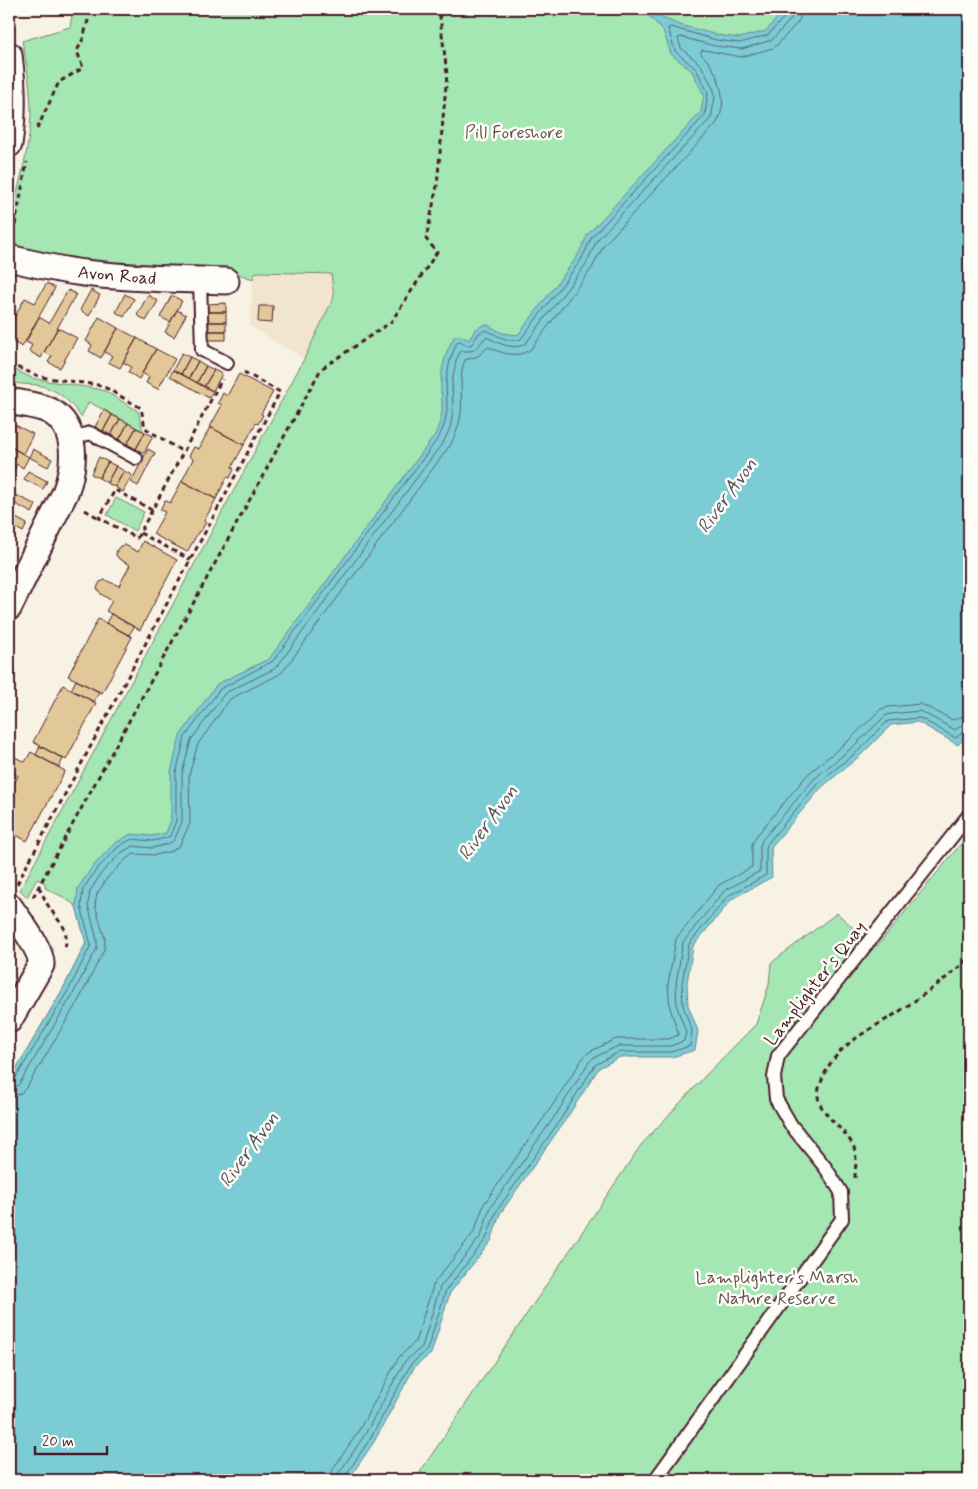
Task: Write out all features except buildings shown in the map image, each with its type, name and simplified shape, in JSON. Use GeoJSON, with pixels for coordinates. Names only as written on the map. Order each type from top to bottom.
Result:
{"type":"FeatureCollection","features":[{"type":"Feature","properties":{"kind":"street"},"geometry":{"type":"LineString","coordinates":[[9,55],[13,101],[12,116],[18,151]]}},
{"type":"Feature","properties":{"kind":"street","name":"Avon Road"},"geometry":{"type":"LineString","coordinates":[[9,258],[63,270],[102,275],[226,280]]}},
{"type":"Feature","properties":{"kind":"street"},"geometry":{"type":"LineString","coordinates":[[9,401],[43,408],[50,411],[63,422],[71,439],[72,460],[68,485],[9,607]]}},
{"type":"Feature","properties":{"kind":"street"},"geometry":{"type":"LineString","coordinates":[[9,1020],[42,960],[11,899]]}},
{"type":"Feature","properties":{"kind":"lane"},"geometry":{"type":"LineString","coordinates":[[200,280],[202,350],[230,368]]}},
{"type":"Feature","properties":{"kind":"lane"},"geometry":{"type":"LineString","coordinates":[[71,439],[90,433],[136,458]]}},
{"type":"Feature","properties":{"kind":"lane","name":"Lamplighter's Quay"},"geometry":{"type":"LineString","coordinates":[[655,1480],[842,1219],[841,1192],[825,1167],[791,1125],[776,1099],[774,1077],[778,1056],[969,815]]}},
{"type":"Feature","properties":{"kind":"path"},"geometry":{"type":"LineString","coordinates":[[36,135],[59,82],[82,68],[77,51],[83,39],[91,9]]}},
{"type":"Feature","properties":{"kind":"path"},"geometry":{"type":"LineString","coordinates":[[39,887],[321,369],[390,322],[437,252],[426,239],[437,186],[447,74],[439,9]]}},
{"type":"Feature","properties":{"kind":"path"},"geometry":{"type":"LineString","coordinates":[[9,232],[15,226],[18,151]]}},
{"type":"Feature","properties":{"kind":"path"},"geometry":{"type":"LineString","coordinates":[[9,364],[41,377],[90,383],[106,388],[140,408],[145,428],[183,452]]}},
{"type":"Feature","properties":{"kind":"path"},"geometry":{"type":"LineString","coordinates":[[11,899],[280,392],[230,368],[137,538],[99,518],[115,490],[152,510]]}},
{"type":"Feature","properties":{"kind":"path"},"geometry":{"type":"LineString","coordinates":[[140,533],[191,560]]}},
{"type":"Feature","properties":{"kind":"path"},"geometry":{"type":"LineString","coordinates":[[854,1184],[855,1150],[822,1108],[818,1096],[821,1081],[830,1063],[842,1049],[950,976],[969,958]]}},
{"type":"Feature","properties":{"kind":"shaded area"},"geometry":{"type":"Polygon","coordinates":[[[255,273],[331,274],[334,297],[304,359],[250,326],[253,279],[255,273]]]}},
{"type":"Feature","properties":{"kind":"green space","name":"Pill Foreshore"},"geometry":{"type":"Polygon","coordinates":[[[73,9],[969,9],[9,1081],[64,987],[86,943],[76,906],[45,888],[45,883],[37,879],[27,897],[20,890],[304,359],[334,297],[331,274],[260,272],[255,273],[253,279],[227,270],[72,262],[22,249],[10,240],[15,230],[9,229],[9,226],[26,156],[31,114],[28,77],[22,41],[70,27],[73,9]]]}},
{"type":"Feature","properties":{"kind":"green space"},"geometry":{"type":"Polygon","coordinates":[[[9,367],[32,378],[105,391],[138,411],[143,431],[89,402],[81,417],[67,400],[56,392],[36,385],[18,384],[9,380],[9,367]]]}},
{"type":"Feature","properties":{"kind":"green space"},"geometry":{"type":"Polygon","coordinates":[[[116,498],[144,512],[135,531],[107,515],[116,498]]]}},
{"type":"Feature","properties":{"kind":"green space","name":"Lamplighter's Marsh Nature Reserve"},"geometry":{"type":"Polygon","coordinates":[[[969,834],[969,1480],[417,1480],[422,1469],[641,1145],[756,1024],[769,985],[771,963],[837,913],[862,936],[877,946],[969,834]]]}},
{"type":"Feature","properties":{"kind":"water","name":"River Avon"},"geometry":{"type":"Polygon","coordinates":[[[785,9],[969,9],[969,733],[958,745],[918,722],[891,725],[861,755],[822,787],[771,847],[772,877],[732,899],[693,946],[687,983],[688,1005],[698,1031],[695,1050],[672,1057],[620,1057],[599,1068],[500,1214],[491,1241],[450,1293],[431,1354],[415,1366],[374,1442],[348,1480],[9,1480],[9,1081],[64,987],[86,943],[76,906],[78,888],[93,866],[114,844],[131,834],[151,836],[166,833],[171,820],[171,772],[180,736],[217,684],[269,659],[435,435],[442,412],[442,368],[447,351],[455,336],[461,336],[469,340],[475,330],[483,325],[488,325],[502,333],[518,335],[577,257],[588,234],[701,112],[704,95],[692,71],[671,54],[663,30],[643,10],[680,25],[717,35],[739,38],[766,31],[785,9]]]}}]}
